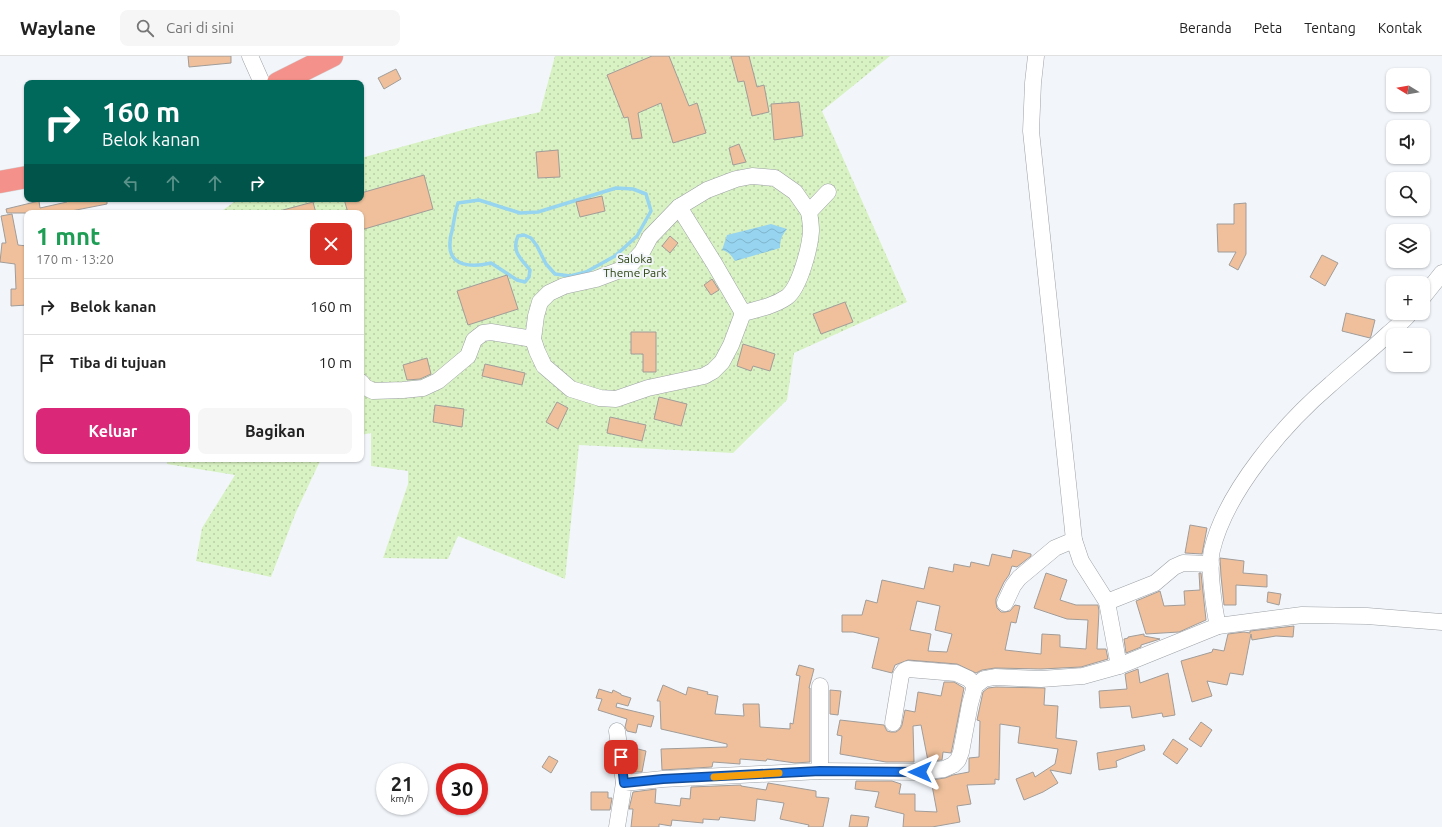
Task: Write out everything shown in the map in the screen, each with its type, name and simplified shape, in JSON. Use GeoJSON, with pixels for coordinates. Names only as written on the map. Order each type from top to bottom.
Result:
{"type":"FeatureCollection","features":[{"type":"Feature","properties":{"kind":"highway"},"geometry":{"type":"LineString","coordinates":[[284,80],[332,56]]}},
{"type":"Feature","properties":{"kind":"highway"},"geometry":{"type":"LineString","coordinates":[[0,182],[24,178]]}},
{"type":"Feature","properties":{"kind":"street"},"geometry":{"type":"LineString","coordinates":[[250,56],[261,80]]}},
{"type":"Feature","properties":{"kind":"street"},"geometry":{"type":"LineString","coordinates":[[1036,56],[1031,131],[1074,540],[1081,561],[1107,602],[1119,666]]}},
{"type":"Feature","properties":{"kind":"street"},"geometry":{"type":"LineString","coordinates":[[752,176],[775,178],[795,192],[809,212],[811,232],[805,260],[796,286],[788,296],[775,304],[743,313],[731,346],[722,362],[712,371],[704,376],[648,388],[616,399],[600,398],[571,389],[544,366],[537,352],[533,339],[536,316],[540,302],[548,293],[564,286],[596,279],[631,264],[642,252],[650,237],[679,207],[707,190],[736,179],[752,176]]}},
{"type":"Feature","properties":{"kind":"street"},"geometry":{"type":"LineString","coordinates":[[809,212],[828,192]]}},
{"type":"Feature","properties":{"kind":"street"},"geometry":{"type":"LineString","coordinates":[[679,207],[743,313]]}},
{"type":"Feature","properties":{"kind":"street"},"geometry":{"type":"LineString","coordinates":[[1430,288],[1442,273]]}},
{"type":"Feature","properties":{"kind":"street"},"geometry":{"type":"LineString","coordinates":[[1218,626],[1211,564],[1211,551],[1219,528],[1236,495],[1257,462],[1292,423],[1329,386],[1403,320]]}},
{"type":"Feature","properties":{"kind":"street"},"geometry":{"type":"LineString","coordinates":[[364,386],[373,391],[423,388],[438,381],[468,356],[474,340],[483,333],[491,332],[533,339]]}},
{"type":"Feature","properties":{"kind":"street"},"geometry":{"type":"LineString","coordinates":[[1005,603],[1018,578],[1055,548],[1074,540]]}},
{"type":"Feature","properties":{"kind":"street"},"geometry":{"type":"LineString","coordinates":[[1107,602],[1155,583],[1174,567],[1182,563],[1211,564]]}},
{"type":"Feature","properties":{"kind":"street"},"geometry":{"type":"LineString","coordinates":[[624,783],[663,779],[820,771],[920,772],[944,769],[953,765],[958,760],[975,686],[984,679],[995,677],[1041,679],[1083,676],[1119,666],[1218,626],[1302,615],[1367,616],[1442,622]]}},
{"type":"Feature","properties":{"kind":"street"},"geometry":{"type":"LineString","coordinates":[[893,723],[901,675],[908,669],[956,673],[969,679],[975,686]]}},
{"type":"Feature","properties":{"kind":"street"},"geometry":{"type":"LineString","coordinates":[[820,686],[820,771]]}},
{"type":"Feature","properties":{"kind":"street"},"geometry":{"type":"LineString","coordinates":[[617,731],[624,783],[617,827]]}},
{"type":"Feature","properties":{"kind":"green space","name":"Saloka Theme Park"},"geometry":{"type":"Polygon","coordinates":[[[555,56],[890,56],[822,111],[907,302],[794,353],[787,400],[733,453],[579,445],[565,579],[458,536],[448,559],[383,558],[408,484],[408,471],[371,466],[371,433],[364,434],[364,210],[223,210],[234,202],[364,202],[364,157],[470,128],[540,112],[555,56]]]}},
{"type":"Feature","properties":{"kind":"green space"},"geometry":{"type":"Polygon","coordinates":[[[167,462],[320,462],[296,512],[271,577],[196,561],[202,528],[235,475],[167,464],[167,462]]]}},
{"type":"Feature","properties":{"kind":"water"},"geometry":{"type":"Polygon","coordinates":[[[771,224],[787,229],[780,242],[780,248],[735,261],[730,254],[722,250],[727,235],[771,224]]]}},
{"type":"Feature","properties":{"kind":"building"},"geometry":{"type":"Polygon","coordinates":[[[188,56],[231,56],[231,63],[189,67],[188,56]]]}},
{"type":"Feature","properties":{"kind":"building"},"geometry":{"type":"Polygon","coordinates":[[[652,56],[669,56],[689,106],[697,103],[706,133],[673,143],[661,103],[638,113],[642,138],[632,139],[628,117],[624,118],[607,75],[652,56]]]}},
{"type":"Feature","properties":{"kind":"building"},"geometry":{"type":"Polygon","coordinates":[[[731,56],[749,56],[757,87],[764,85],[769,112],[752,116],[744,81],[738,82],[731,56]]]}},
{"type":"Feature","properties":{"kind":"building"},"geometry":{"type":"Polygon","coordinates":[[[396,69],[401,79],[384,89],[378,78],[396,69]]]}},
{"type":"Feature","properties":{"kind":"building"},"geometry":{"type":"Polygon","coordinates":[[[799,102],[803,136],[774,140],[771,104],[799,102]]]}},
{"type":"Feature","properties":{"kind":"building"},"geometry":{"type":"Polygon","coordinates":[[[739,144],[746,162],[733,165],[729,148],[739,144]]]}},
{"type":"Feature","properties":{"kind":"building"},"geometry":{"type":"Polygon","coordinates":[[[558,150],[560,177],[538,178],[536,152],[558,150]]]}},
{"type":"Feature","properties":{"kind":"building"},"geometry":{"type":"Polygon","coordinates":[[[424,175],[433,209],[364,229],[364,210],[347,210],[345,202],[364,202],[364,192],[424,175]]]}},
{"type":"Feature","properties":{"kind":"building"},"geometry":{"type":"Polygon","coordinates":[[[602,196],[605,211],[580,217],[576,202],[602,196]]]}},
{"type":"Feature","properties":{"kind":"building"},"geometry":{"type":"Polygon","coordinates":[[[35,202],[39,202],[40,208],[67,202],[107,202],[107,204],[76,210],[24,210],[24,213],[7,213],[6,209],[35,202]]]}},
{"type":"Feature","properties":{"kind":"building"},"geometry":{"type":"Polygon","coordinates":[[[313,202],[315,210],[283,210],[313,202]]]}},
{"type":"Feature","properties":{"kind":"building"},"geometry":{"type":"Polygon","coordinates":[[[1246,203],[1246,254],[1238,270],[1229,265],[1236,252],[1218,252],[1217,224],[1234,224],[1234,204],[1246,203]]]}},
{"type":"Feature","properties":{"kind":"building"},"geometry":{"type":"Polygon","coordinates":[[[12,214],[18,245],[24,246],[24,305],[11,306],[11,289],[16,289],[15,264],[0,262],[2,243],[6,243],[1,216],[12,214]]]}},
{"type":"Feature","properties":{"kind":"building"},"geometry":{"type":"Polygon","coordinates":[[[670,236],[678,243],[670,253],[662,246],[670,236]]]}},
{"type":"Feature","properties":{"kind":"building"},"geometry":{"type":"Polygon","coordinates":[[[1322,255],[1338,263],[1325,286],[1310,277],[1322,255]]]}},
{"type":"Feature","properties":{"kind":"building"},"geometry":{"type":"Polygon","coordinates":[[[507,275],[518,309],[468,325],[457,291],[507,275]]]}},
{"type":"Feature","properties":{"kind":"building"},"geometry":{"type":"Polygon","coordinates":[[[712,279],[719,290],[711,295],[704,285],[712,279]]]}},
{"type":"Feature","properties":{"kind":"building"},"geometry":{"type":"Polygon","coordinates":[[[845,302],[853,322],[821,334],[813,314],[845,302]]]}},
{"type":"Feature","properties":{"kind":"building"},"geometry":{"type":"Polygon","coordinates":[[[1346,313],[1375,320],[1370,338],[1342,331],[1346,313]]]}},
{"type":"Feature","properties":{"kind":"building"},"geometry":{"type":"Polygon","coordinates":[[[631,332],[656,332],[656,372],[643,372],[643,354],[631,354],[631,332]]]}},
{"type":"Feature","properties":{"kind":"building"},"geometry":{"type":"Polygon","coordinates":[[[743,344],[775,354],[770,371],[753,366],[751,371],[737,366],[743,344]]]}},
{"type":"Feature","properties":{"kind":"building"},"geometry":{"type":"Polygon","coordinates":[[[427,358],[431,374],[420,379],[407,380],[403,365],[427,358]]]}},
{"type":"Feature","properties":{"kind":"building"},"geometry":{"type":"Polygon","coordinates":[[[485,364],[525,373],[522,385],[482,376],[485,364]]]}},
{"type":"Feature","properties":{"kind":"building"},"geometry":{"type":"Polygon","coordinates":[[[659,397],[687,404],[681,426],[654,419],[659,397]]]}},
{"type":"Feature","properties":{"kind":"building"},"geometry":{"type":"Polygon","coordinates":[[[557,402],[568,408],[558,429],[546,422],[557,402]]]}},
{"type":"Feature","properties":{"kind":"building"},"geometry":{"type":"Polygon","coordinates":[[[435,405],[464,409],[462,427],[433,422],[435,405]]]}},
{"type":"Feature","properties":{"kind":"building"},"geometry":{"type":"Polygon","coordinates":[[[610,417],[646,425],[642,441],[607,433],[610,417]]]}},
{"type":"Feature","properties":{"kind":"building"},"geometry":{"type":"Polygon","coordinates":[[[1190,525],[1207,528],[1202,554],[1185,553],[1190,525]]]}},
{"type":"Feature","properties":{"kind":"building"},"geometry":{"type":"Polygon","coordinates":[[[1013,550],[1031,554],[1031,556],[1017,567],[1012,566],[1009,575],[996,599],[997,608],[1001,612],[1010,611],[1015,605],[1020,606],[1016,623],[1011,622],[1005,650],[1041,654],[1042,634],[1060,635],[1060,647],[1086,649],[1088,620],[1067,619],[1034,608],[1046,573],[1067,580],[1060,600],[1076,605],[1098,605],[1097,649],[1106,649],[1108,659],[1081,667],[1041,669],[995,668],[982,670],[976,673],[957,664],[908,660],[895,665],[892,673],[872,668],[879,638],[853,632],[842,632],[842,615],[862,615],[866,600],[877,603],[882,580],[924,589],[929,567],[953,572],[954,564],[970,567],[971,562],[989,566],[992,554],[1011,558],[1013,550]],[[917,601],[910,630],[931,634],[928,651],[947,652],[952,634],[935,630],[940,606],[917,601]]]}},
{"type":"Feature","properties":{"kind":"building"},"geometry":{"type":"Polygon","coordinates":[[[1220,558],[1244,561],[1243,573],[1267,575],[1267,587],[1236,585],[1236,605],[1224,605],[1220,558]]]}},
{"type":"Feature","properties":{"kind":"building"},"geometry":{"type":"Polygon","coordinates":[[[1199,573],[1201,573],[1206,620],[1179,632],[1146,634],[1136,601],[1160,591],[1164,606],[1185,605],[1184,591],[1200,590],[1199,573]]]}},
{"type":"Feature","properties":{"kind":"building"},"geometry":{"type":"Polygon","coordinates":[[[1268,592],[1281,594],[1279,605],[1267,602],[1268,592]]]}},
{"type":"Feature","properties":{"kind":"building"},"geometry":{"type":"Polygon","coordinates":[[[1294,626],[1293,637],[1276,636],[1252,640],[1251,634],[1243,675],[1230,673],[1227,685],[1207,681],[1212,696],[1192,702],[1181,661],[1212,652],[1213,649],[1224,651],[1228,634],[1244,632],[1250,633],[1250,631],[1294,626]]]}},
{"type":"Feature","properties":{"kind":"building"},"geometry":{"type":"Polygon","coordinates":[[[1144,634],[1144,636],[1160,639],[1141,645],[1141,647],[1126,653],[1124,639],[1144,634]]]}},
{"type":"Feature","properties":{"kind":"building"},"geometry":{"type":"Polygon","coordinates":[[[799,665],[814,669],[809,688],[810,762],[795,763],[767,759],[766,761],[740,759],[740,764],[713,762],[712,767],[662,770],[661,749],[727,747],[727,744],[661,729],[660,701],[657,701],[663,685],[686,695],[688,687],[708,692],[707,694],[718,696],[715,714],[744,716],[743,704],[759,704],[760,727],[790,729],[790,723],[793,724],[800,676],[796,675],[799,665]]]}},
{"type":"Feature","properties":{"kind":"building"},"geometry":{"type":"Polygon","coordinates":[[[1138,669],[1140,683],[1168,673],[1175,715],[1163,717],[1162,713],[1132,718],[1130,706],[1100,708],[1099,691],[1127,689],[1125,674],[1138,669]]]}},
{"type":"Feature","properties":{"kind":"building"},"geometry":{"type":"Polygon","coordinates":[[[944,682],[954,682],[964,688],[951,753],[943,752],[942,760],[928,761],[921,725],[913,726],[914,762],[886,762],[840,754],[842,736],[837,735],[840,720],[884,725],[887,731],[896,732],[902,725],[905,710],[915,712],[918,692],[941,696],[944,682]]]}},
{"type":"Feature","properties":{"kind":"building"},"geometry":{"type":"Polygon","coordinates":[[[988,688],[1045,688],[1044,705],[1058,706],[1056,738],[1077,741],[1071,774],[1050,770],[1058,783],[1043,792],[1024,800],[1016,779],[1033,772],[1035,777],[1055,764],[1058,749],[1018,743],[1020,727],[1000,724],[999,780],[995,779],[995,784],[967,785],[971,804],[957,806],[960,822],[932,827],[903,827],[904,814],[875,807],[879,792],[855,789],[856,781],[892,781],[901,784],[899,794],[915,794],[915,811],[937,812],[931,780],[969,772],[969,758],[979,757],[980,721],[977,720],[983,692],[988,688]]]}},
{"type":"Feature","properties":{"kind":"building"},"geometry":{"type":"Polygon","coordinates":[[[599,689],[612,693],[613,690],[621,695],[631,698],[628,706],[617,703],[616,707],[654,716],[651,727],[638,724],[636,733],[627,731],[625,727],[627,719],[598,710],[602,699],[596,698],[599,689]]]}},
{"type":"Feature","properties":{"kind":"building"},"geometry":{"type":"Polygon","coordinates":[[[830,690],[841,691],[838,715],[830,714],[830,690]]]}},
{"type":"Feature","properties":{"kind":"building"},"geometry":{"type":"Polygon","coordinates":[[[1201,722],[1212,730],[1201,747],[1189,739],[1201,722]]]}},
{"type":"Feature","properties":{"kind":"building"},"geometry":{"type":"Polygon","coordinates":[[[1173,739],[1188,749],[1177,764],[1163,754],[1173,739]]]}},
{"type":"Feature","properties":{"kind":"building"},"geometry":{"type":"Polygon","coordinates":[[[1144,745],[1145,750],[1116,761],[1117,767],[1099,770],[1097,753],[1144,745]]]}},
{"type":"Feature","properties":{"kind":"building"},"geometry":{"type":"Polygon","coordinates":[[[634,748],[646,751],[642,772],[632,772],[631,763],[634,748]]]}},
{"type":"Feature","properties":{"kind":"building"},"geometry":{"type":"Polygon","coordinates":[[[549,756],[558,761],[551,773],[542,767],[549,756]]]}},
{"type":"Feature","properties":{"kind":"building"},"geometry":{"type":"Polygon","coordinates":[[[768,783],[816,791],[816,797],[829,798],[823,827],[808,827],[809,825],[780,819],[784,803],[757,799],[755,821],[720,817],[719,820],[703,819],[703,823],[672,820],[671,826],[659,824],[659,827],[631,827],[633,809],[629,809],[633,792],[656,789],[655,803],[680,806],[681,798],[690,799],[691,787],[741,785],[766,790],[768,783]]]}},
{"type":"Feature","properties":{"kind":"building"},"geometry":{"type":"Polygon","coordinates":[[[591,792],[608,792],[608,798],[612,798],[610,810],[591,810],[591,792]]]}},
{"type":"Feature","properties":{"kind":"building"},"geometry":{"type":"Polygon","coordinates":[[[851,815],[869,817],[867,827],[849,827],[851,815]]]}},
{"type":"Feature","properties":{"kind":"waterway"},"geometry":{"type":"LineString","coordinates":[[616,188],[633,189],[646,194],[651,211],[637,236],[615,256],[586,272],[570,276],[555,274],[546,264],[531,238],[524,235],[518,236],[516,241],[516,250],[520,258],[530,270],[529,277],[525,282],[517,280],[491,263],[477,265],[463,264],[453,257],[450,251],[450,238],[458,203],[479,200],[520,213],[538,212],[616,188]]}},
{"type":"Feature","properties":{"kind":"slow traffic"},"geometry":{"type":"LineString","coordinates":[[714,777],[779,773]]}},
{"type":"Feature","properties":{"kind":"route"},"geometry":{"type":"LineString","coordinates":[[621,757],[624,783],[663,779],[820,771],[920,772]]}}]}
